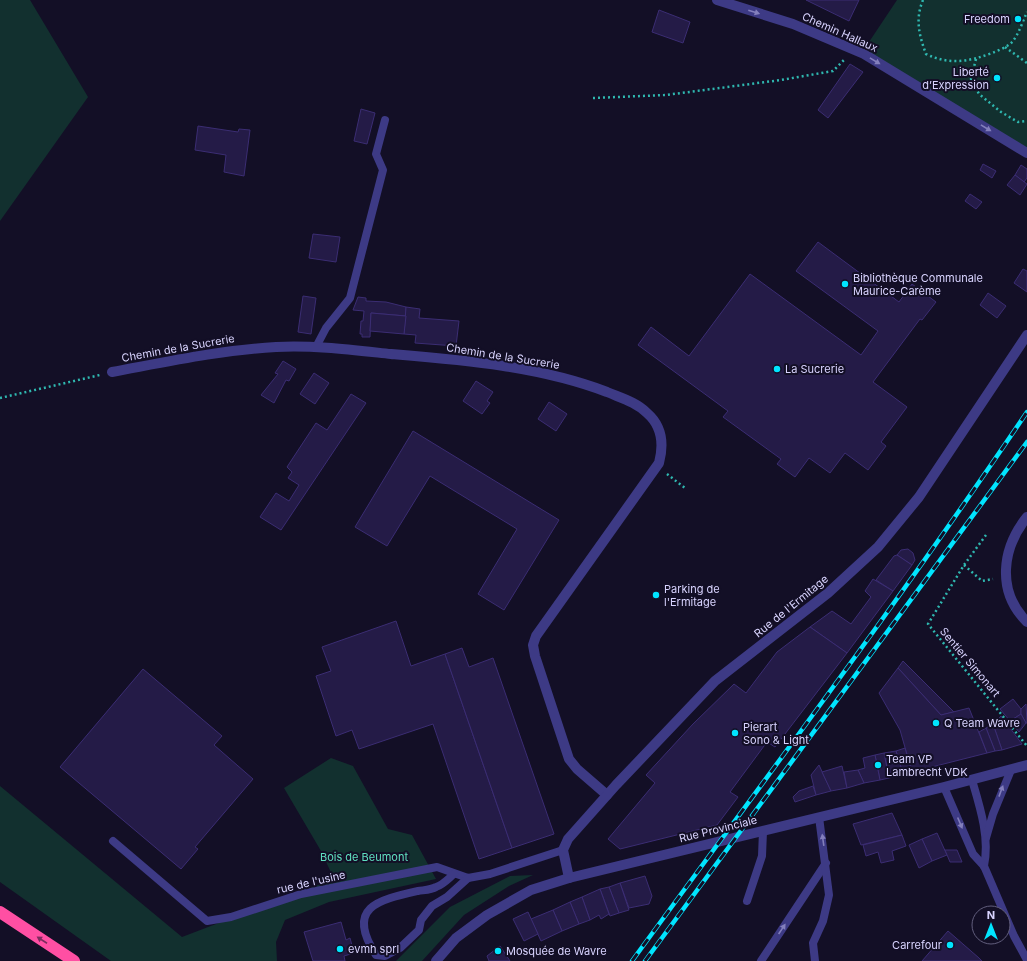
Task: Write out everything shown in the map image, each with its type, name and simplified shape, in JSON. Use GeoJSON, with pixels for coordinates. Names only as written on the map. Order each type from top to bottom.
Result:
{"type":"FeatureCollection","features":[{"type":"Feature","properties":{"kind":"highway"},"geometry":{"type":"LineString","coordinates":[[0,912],[74,961]]}},
{"type":"Feature","properties":{"kind":"street","name":"Chemin Hallaux"},"geometry":{"type":"LineString","coordinates":[[717,0],[793,24],[864,54],[1027,153]]}},
{"type":"Feature","properties":{"kind":"street","name":"Rue de l'Ermitage"},"geometry":{"type":"LineString","coordinates":[[563,850],[568,839],[607,795],[714,681],[828,593],[878,547],[918,497],[1027,335]]}},
{"type":"Feature","properties":{"kind":"street","name":"Chemin de la Sucrerie"},"geometry":{"type":"LineString","coordinates":[[112,372],[243,349],[316,347],[432,358],[537,371],[596,388],[631,401],[644,410],[654,420],[659,428],[662,445],[657,466],[536,636],[533,645],[535,656],[569,759],[577,769],[607,795]]}},
{"type":"Feature","properties":{"kind":"street"},"geometry":{"type":"LineString","coordinates":[[1027,517],[1018,528],[1011,541],[1007,554],[1006,577],[1011,598],[1027,622]]}},
{"type":"Feature","properties":{"kind":"street","name":"Rue Provinciale"},"geometry":{"type":"LineString","coordinates":[[436,961],[456,938],[487,915],[531,890],[569,878],[819,818],[1027,765]]}},
{"type":"Feature","properties":{"kind":"street"},"geometry":{"type":"LineString","coordinates":[[563,850],[569,878]]}},
{"type":"Feature","properties":{"kind":"lane"},"geometry":{"type":"LineString","coordinates":[[316,347],[326,328],[350,298],[383,170],[376,154],[385,120]]}},
{"type":"Feature","properties":{"kind":"lane"},"geometry":{"type":"LineString","coordinates":[[986,840],[993,814],[1011,770]]}},
{"type":"Feature","properties":{"kind":"lane"},"geometry":{"type":"LineString","coordinates":[[972,780],[986,840],[987,852],[984,866]]}},
{"type":"Feature","properties":{"kind":"lane"},"geometry":{"type":"LineString","coordinates":[[944,787],[973,854],[984,866],[1014,936],[1027,960]]}},
{"type":"Feature","properties":{"kind":"lane"},"geometry":{"type":"LineString","coordinates":[[815,961],[813,943],[823,921],[829,896],[826,863],[819,818]]}},
{"type":"Feature","properties":{"kind":"lane"},"geometry":{"type":"LineString","coordinates":[[747,901],[762,856],[763,831]]}},
{"type":"Feature","properties":{"kind":"lane","name":"rue de l'usine"},"geometry":{"type":"LineString","coordinates":[[113,841],[207,921],[231,917],[301,894],[437,867],[468,878],[490,874],[563,850]]}},
{"type":"Feature","properties":{"kind":"lane"},"geometry":{"type":"LineString","coordinates":[[761,961],[826,863]]}},
{"type":"Feature","properties":{"kind":"lane"},"geometry":{"type":"LineString","coordinates":[[454,874],[437,887],[390,898],[371,907],[365,913],[365,934],[376,955],[385,956],[400,948],[419,930],[421,920],[432,906],[447,898],[468,878]]}},
{"type":"Feature","properties":{"kind":"path"},"geometry":{"type":"LineString","coordinates":[[924,0],[918,11],[918,33],[926,54],[938,60],[958,62],[976,59],[1005,47],[1014,40],[1027,12]]}},
{"type":"Feature","properties":{"kind":"path"},"geometry":{"type":"LineString","coordinates":[[1005,47],[1027,63]]}},
{"type":"Feature","properties":{"kind":"path"},"geometry":{"type":"LineString","coordinates":[[593,98],[666,95],[833,71],[854,50]]}},
{"type":"Feature","properties":{"kind":"path"},"geometry":{"type":"LineString","coordinates":[[976,59],[972,79],[979,94],[1006,116],[1018,122],[1027,121]]}},
{"type":"Feature","properties":{"kind":"path","name":"Chemin de la Sucrerie"},"geometry":{"type":"LineString","coordinates":[[0,398],[112,372]]}},
{"type":"Feature","properties":{"kind":"path"},"geometry":{"type":"LineString","coordinates":[[657,466],[685,488]]}},
{"type":"Feature","properties":{"kind":"path","name":"Sentier Simonart"},"geometry":{"type":"LineString","coordinates":[[986,535],[964,565],[928,624],[1027,746]]}},
{"type":"Feature","properties":{"kind":"path"},"geometry":{"type":"LineString","coordinates":[[964,565],[982,581],[1006,577]]}},
{"type":"Feature","properties":{"kind":"green space"},"geometry":{"type":"Polygon","coordinates":[[[0,0],[30,0],[88,97],[0,221],[0,0]]]}},
{"type":"Feature","properties":{"kind":"green space"},"geometry":{"type":"Polygon","coordinates":[[[897,0],[1027,0],[1027,150],[863,51],[897,0]]]}},
{"type":"Feature","properties":{"kind":"green space","name":"Bois de Beumont"},"geometry":{"type":"Polygon","coordinates":[[[331,758],[353,766],[388,829],[412,835],[436,879],[329,902],[285,920],[276,942],[277,961],[111,961],[0,882],[0,786],[182,937],[334,879],[321,851],[284,788],[331,758]]]}},
{"type":"Feature","properties":{"kind":"green space"},"geometry":{"type":"Polygon","coordinates":[[[533,875],[509,886],[464,915],[422,961],[396,961],[450,907],[510,876],[533,875]]]}},
{"type":"Feature","properties":{"kind":"building"},"geometry":{"type":"Polygon","coordinates":[[[806,0],[859,0],[849,21],[806,0]]]}},
{"type":"Feature","properties":{"kind":"building"},"geometry":{"type":"Polygon","coordinates":[[[659,10],[690,22],[683,43],[652,32],[659,10]]]}},
{"type":"Feature","properties":{"kind":"building"},"geometry":{"type":"Polygon","coordinates":[[[850,64],[863,72],[828,118],[818,110],[850,64]]]}},
{"type":"Feature","properties":{"kind":"building"},"geometry":{"type":"Polygon","coordinates":[[[361,109],[375,113],[367,144],[354,141],[361,109]]]}},
{"type":"Feature","properties":{"kind":"building"},"geometry":{"type":"Polygon","coordinates":[[[198,126],[238,132],[239,129],[250,130],[244,176],[224,172],[226,155],[195,150],[198,126]]]}},
{"type":"Feature","properties":{"kind":"building"},"geometry":{"type":"Polygon","coordinates":[[[983,164],[996,171],[992,178],[980,170],[983,164]]]}},
{"type":"Feature","properties":{"kind":"building"},"geometry":{"type":"Polygon","coordinates":[[[1021,165],[1027,169],[1027,178],[1024,182],[1015,175],[1021,165]]]}},
{"type":"Feature","properties":{"kind":"building"},"geometry":{"type":"Polygon","coordinates":[[[1015,175],[1027,184],[1020,195],[1007,185],[1015,175]]]}},
{"type":"Feature","properties":{"kind":"building"},"geometry":{"type":"Polygon","coordinates":[[[970,194],[982,202],[976,209],[965,201],[970,194]]]}},
{"type":"Feature","properties":{"kind":"building"},"geometry":{"type":"Polygon","coordinates":[[[313,234],[340,237],[336,262],[309,258],[313,234]]]}},
{"type":"Feature","properties":{"kind":"building","name":"La Sucrerie"},"geometry":{"type":"Polygon","coordinates":[[[818,242],[899,302],[912,284],[936,302],[922,320],[920,319],[873,382],[907,407],[881,442],[886,446],[868,470],[845,453],[830,473],[809,458],[795,477],[777,464],[781,459],[723,417],[728,411],[638,345],[651,327],[689,356],[750,274],[861,355],[878,331],[796,271],[818,242]]]}},
{"type":"Feature","properties":{"kind":"building"},"geometry":{"type":"Polygon","coordinates":[[[1023,269],[1027,271],[1027,292],[1014,283],[1023,269]]]}},
{"type":"Feature","properties":{"kind":"building"},"geometry":{"type":"Polygon","coordinates":[[[988,293],[1006,306],[997,318],[980,305],[988,293]]]}},
{"type":"Feature","properties":{"kind":"building"},"geometry":{"type":"Polygon","coordinates":[[[303,296],[316,298],[311,334],[298,332],[303,296]]]}},
{"type":"Feature","properties":{"kind":"building"},"geometry":{"type":"Polygon","coordinates":[[[358,297],[366,298],[366,301],[386,302],[406,307],[406,316],[371,313],[370,337],[362,337],[362,334],[360,334],[361,321],[363,321],[364,311],[353,310],[358,297]]]}},
{"type":"Feature","properties":{"kind":"building"},"geometry":{"type":"Polygon","coordinates":[[[406,307],[420,309],[419,318],[459,321],[456,346],[415,343],[416,335],[404,334],[406,307]]]}},
{"type":"Feature","properties":{"kind":"building"},"geometry":{"type":"Polygon","coordinates":[[[371,313],[406,316],[404,334],[370,331],[371,313]]]}},
{"type":"Feature","properties":{"kind":"building"},"geometry":{"type":"Polygon","coordinates":[[[283,361],[296,369],[289,381],[286,380],[274,403],[261,395],[278,374],[275,373],[283,361]]]}},
{"type":"Feature","properties":{"kind":"building"},"geometry":{"type":"Polygon","coordinates":[[[314,373],[329,383],[315,404],[300,394],[314,373]]]}},
{"type":"Feature","properties":{"kind":"building"},"geometry":{"type":"Polygon","coordinates":[[[476,381],[493,392],[487,401],[490,403],[482,414],[463,401],[476,381]]]}},
{"type":"Feature","properties":{"kind":"building"},"geometry":{"type":"Polygon","coordinates":[[[351,394],[366,403],[281,530],[260,517],[276,493],[289,501],[299,485],[288,478],[292,472],[287,467],[316,423],[327,430],[351,394]]]}},
{"type":"Feature","properties":{"kind":"building"},"geometry":{"type":"Polygon","coordinates":[[[549,402],[567,414],[556,431],[538,419],[549,402]]]}},
{"type":"Feature","properties":{"kind":"building"},"geometry":{"type":"Polygon","coordinates":[[[413,431],[559,520],[504,610],[478,594],[517,529],[430,476],[387,546],[355,527],[413,431]]]}},
{"type":"Feature","properties":{"kind":"building"},"geometry":{"type":"Polygon","coordinates":[[[908,549],[913,553],[915,560],[912,565],[897,555],[901,550],[908,549]]]}},
{"type":"Feature","properties":{"kind":"building"},"geometry":{"type":"Polygon","coordinates":[[[897,555],[912,565],[893,591],[876,580],[894,556],[897,555]]]}},
{"type":"Feature","properties":{"kind":"building"},"geometry":{"type":"Polygon","coordinates":[[[873,579],[893,591],[847,653],[810,627],[832,611],[851,624],[871,597],[865,591],[873,579]]]}},
{"type":"Feature","properties":{"kind":"building"},"geometry":{"type":"Polygon","coordinates":[[[396,621],[411,666],[445,654],[512,848],[479,859],[433,724],[359,749],[352,730],[336,736],[316,676],[331,671],[322,647],[396,621]]]}},
{"type":"Feature","properties":{"kind":"building","name":"Pierart Sono & Light"},"geometry":{"type":"Polygon","coordinates":[[[810,627],[847,653],[775,747],[767,742],[730,792],[738,797],[717,825],[620,849],[608,839],[655,783],[646,775],[693,724],[734,684],[746,693],[777,652],[810,627]]]}},
{"type":"Feature","properties":{"kind":"building"},"geometry":{"type":"Polygon","coordinates":[[[462,648],[469,667],[493,658],[554,834],[512,848],[445,654],[462,648]]]}},
{"type":"Feature","properties":{"kind":"building"},"geometry":{"type":"Polygon","coordinates":[[[903,661],[954,712],[941,715],[898,668],[903,661]]]}},
{"type":"Feature","properties":{"kind":"building","name":"Q Team Wavre"},"geometry":{"type":"Polygon","coordinates":[[[898,668],[941,715],[969,708],[987,753],[912,772],[900,730],[879,693],[898,668]]]}},
{"type":"Feature","properties":{"kind":"building"},"geometry":{"type":"Polygon","coordinates":[[[143,669],[222,736],[214,745],[253,779],[195,847],[198,849],[181,869],[60,767],[143,669]]]}},
{"type":"Feature","properties":{"kind":"building"},"geometry":{"type":"Polygon","coordinates":[[[1013,699],[1021,709],[1021,714],[1010,721],[1000,709],[1013,699]]]}},
{"type":"Feature","properties":{"kind":"building"},"geometry":{"type":"Polygon","coordinates":[[[1026,704],[1027,723],[1021,714],[1021,709],[1026,704]]]}},
{"type":"Feature","properties":{"kind":"building"},"geometry":{"type":"Polygon","coordinates":[[[1021,714],[1026,723],[1019,732],[1010,721],[1021,714]]]}},
{"type":"Feature","properties":{"kind":"building"},"geometry":{"type":"Polygon","coordinates":[[[1001,716],[1022,744],[1002,750],[993,724],[1001,716]]]}},
{"type":"Feature","properties":{"kind":"building"},"geometry":{"type":"Polygon","coordinates":[[[993,724],[1002,750],[995,751],[986,728],[993,724]]]}},
{"type":"Feature","properties":{"kind":"building"},"geometry":{"type":"Polygon","coordinates":[[[986,728],[995,751],[987,753],[979,732],[986,728]]]}},
{"type":"Feature","properties":{"kind":"building"},"geometry":{"type":"Polygon","coordinates":[[[905,748],[912,772],[903,774],[896,751],[905,748]]]}},
{"type":"Feature","properties":{"kind":"building"},"geometry":{"type":"Polygon","coordinates":[[[896,751],[903,774],[889,778],[884,753],[896,751]]]}},
{"type":"Feature","properties":{"kind":"building"},"geometry":{"type":"Polygon","coordinates":[[[884,753],[889,778],[880,780],[875,755],[884,753]]]}},
{"type":"Feature","properties":{"kind":"building"},"geometry":{"type":"Polygon","coordinates":[[[875,755],[880,780],[864,783],[858,770],[865,768],[863,758],[875,755]]]}},
{"type":"Feature","properties":{"kind":"building"},"geometry":{"type":"Polygon","coordinates":[[[819,765],[831,791],[816,795],[811,775],[819,765]]]}},
{"type":"Feature","properties":{"kind":"building"},"geometry":{"type":"Polygon","coordinates":[[[842,766],[847,788],[831,791],[822,772],[842,766]]]}},
{"type":"Feature","properties":{"kind":"building"},"geometry":{"type":"Polygon","coordinates":[[[858,770],[864,783],[847,788],[844,772],[858,770]]]}},
{"type":"Feature","properties":{"kind":"building"},"geometry":{"type":"Polygon","coordinates":[[[813,786],[816,795],[795,802],[793,797],[799,791],[813,786]]]}},
{"type":"Feature","properties":{"kind":"building"},"geometry":{"type":"Polygon","coordinates":[[[892,813],[902,835],[861,845],[853,824],[892,813]]]}},
{"type":"Feature","properties":{"kind":"building"},"geometry":{"type":"Polygon","coordinates":[[[937,833],[947,855],[932,861],[922,839],[937,833]]]}},
{"type":"Feature","properties":{"kind":"building"},"geometry":{"type":"Polygon","coordinates":[[[902,835],[906,846],[892,851],[894,860],[881,863],[878,852],[866,856],[863,845],[902,835]]]}},
{"type":"Feature","properties":{"kind":"building"},"geometry":{"type":"Polygon","coordinates":[[[922,839],[932,861],[919,868],[909,845],[922,839]]]}},
{"type":"Feature","properties":{"kind":"building"},"geometry":{"type":"Polygon","coordinates":[[[945,850],[957,850],[962,862],[950,862],[945,850]]]}},
{"type":"Feature","properties":{"kind":"building"},"geometry":{"type":"Polygon","coordinates":[[[645,876],[652,896],[649,904],[629,908],[620,883],[645,876]]]}},
{"type":"Feature","properties":{"kind":"building"},"geometry":{"type":"Polygon","coordinates":[[[620,883],[629,910],[619,913],[609,887],[620,883]]]}},
{"type":"Feature","properties":{"kind":"building"},"geometry":{"type":"Polygon","coordinates":[[[609,887],[619,913],[610,916],[600,889],[609,887]]]}},
{"type":"Feature","properties":{"kind":"building"},"geometry":{"type":"Polygon","coordinates":[[[600,889],[609,914],[601,919],[599,915],[590,920],[582,897],[600,889]]]}},
{"type":"Feature","properties":{"kind":"building"},"geometry":{"type":"Polygon","coordinates":[[[582,897],[590,920],[579,924],[570,902],[582,897]]]}},
{"type":"Feature","properties":{"kind":"building"},"geometry":{"type":"Polygon","coordinates":[[[570,902],[579,924],[562,931],[553,910],[570,902]]]}},
{"type":"Feature","properties":{"kind":"building"},"geometry":{"type":"Polygon","coordinates":[[[553,910],[562,931],[541,941],[531,919],[553,910]]]}},
{"type":"Feature","properties":{"kind":"building"},"geometry":{"type":"Polygon","coordinates":[[[528,912],[538,934],[524,941],[513,919],[528,912]]]}},
{"type":"Feature","properties":{"kind":"building"},"geometry":{"type":"Polygon","coordinates":[[[341,922],[346,940],[350,938],[354,953],[344,956],[345,961],[313,961],[304,932],[341,922]]]}},
{"type":"Feature","properties":{"kind":"building","name":"Carrefour"},"geometry":{"type":"Polygon","coordinates":[[[948,931],[979,958],[982,961],[922,961],[948,931]]]}},
{"type":"Feature","properties":{"kind":"building","name":"Mosquée de Wavre"},"geometry":{"type":"Polygon","coordinates":[[[500,946],[510,961],[489,961],[487,956],[500,946]]]}},
{"type":"Feature","properties":{"kind":"railway"},"geometry":{"type":"LineString","coordinates":[[632,961],[882,620],[1027,412]]}},
{"type":"Feature","properties":{"kind":"railway"},"geometry":{"type":"LineString","coordinates":[[645,961],[1027,442]]}},
{"type":"Feature","properties":{"kind":"place","name":"Freedom"},"geometry":{"type":"Point","coordinates":[1018,19]}},
{"type":"Feature","properties":{"kind":"place","name":"Liberté d’Expression"},"geometry":{"type":"Point","coordinates":[997,78]}},
{"type":"Feature","properties":{"kind":"place","name":"Bibliothèque Communale Maurice-Carème"},"geometry":{"type":"Point","coordinates":[845,284]}},
{"type":"Feature","properties":{"kind":"place","name":"La Sucrerie"},"geometry":{"type":"Point","coordinates":[777,369]}},
{"type":"Feature","properties":{"kind":"place","name":"Parking de l'Ermitage"},"geometry":{"type":"Point","coordinates":[656,595]}},
{"type":"Feature","properties":{"kind":"place","name":"Q Team Wavre"},"geometry":{"type":"Point","coordinates":[936,723]}},
{"type":"Feature","properties":{"kind":"place","name":"Pierart Sono & Light"},"geometry":{"type":"Point","coordinates":[735,733]}},
{"type":"Feature","properties":{"kind":"place","name":"Team VP Lambrecht VDK"},"geometry":{"type":"Point","coordinates":[878,765]}},
{"type":"Feature","properties":{"kind":"place","name":"Carrefour"},"geometry":{"type":"Point","coordinates":[950,945]}},
{"type":"Feature","properties":{"kind":"place","name":"evmh sprl"},"geometry":{"type":"Point","coordinates":[340,949]}},
{"type":"Feature","properties":{"kind":"place","name":"Mosquée de Wavre"},"geometry":{"type":"Point","coordinates":[498,951]}}]}
